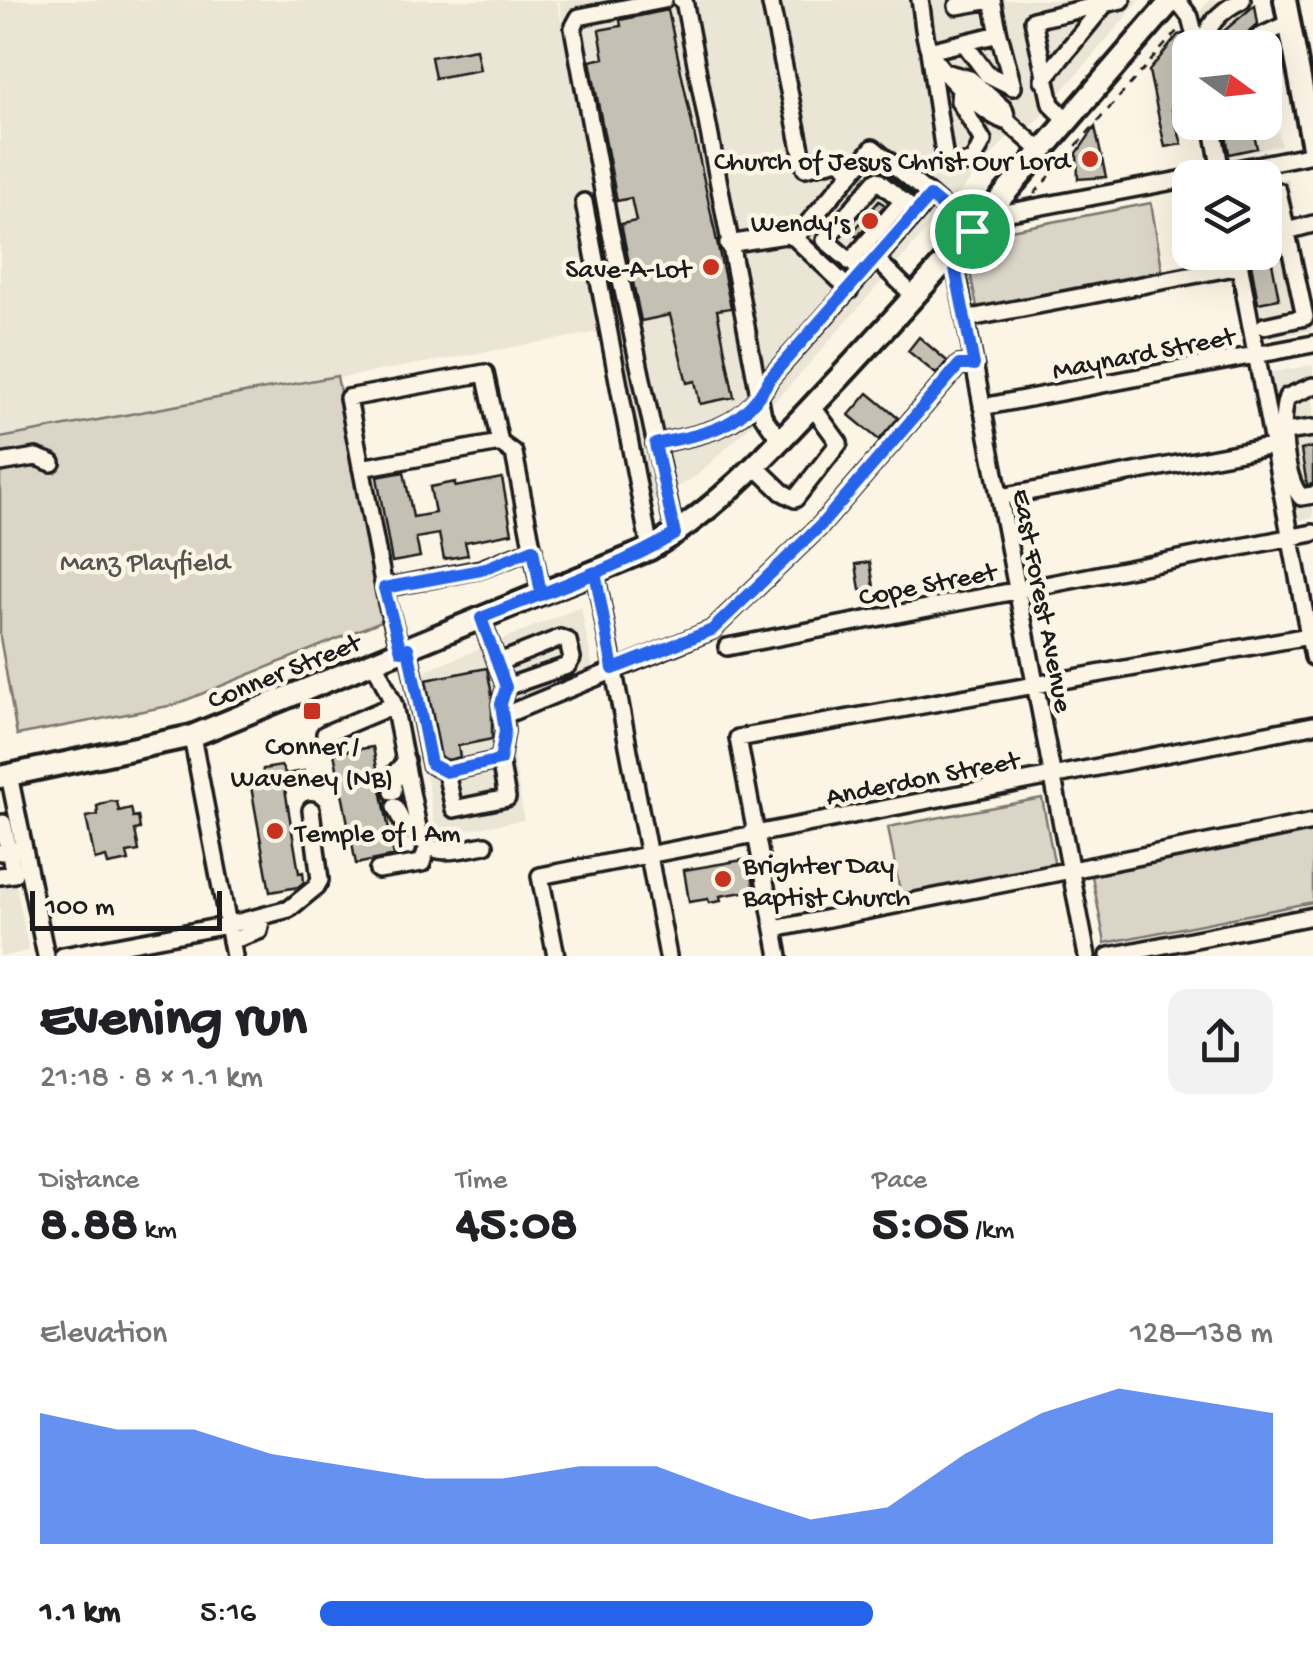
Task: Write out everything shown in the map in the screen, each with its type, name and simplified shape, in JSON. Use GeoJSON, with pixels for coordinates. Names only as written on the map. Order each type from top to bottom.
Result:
{"type":"FeatureCollection","features":[{"type":"Feature","properties":{"kind":"main road"},"geometry":{"type":"LineString","coordinates":[[1285,0],[1313,150]]}},
{"type":"Feature","properties":{"kind":"main road","name":"Conner Street"},"geometry":{"type":"LineString","coordinates":[[4,776],[192,736],[595,572],[675,534],[736,486],[914,296],[1167,2]]}},
{"type":"Feature","properties":{"kind":"street"},"geometry":{"type":"LineString","coordinates":[[664,0],[579,18],[573,28],[610,229],[675,534]]}},
{"type":"Feature","properties":{"kind":"street"},"geometry":{"type":"LineString","coordinates":[[682,0],[763,416],[780,440]]}},
{"type":"Feature","properties":{"kind":"street"},"geometry":{"type":"LineString","coordinates":[[770,0],[804,168],[839,160],[853,171]]}},
{"type":"Feature","properties":{"kind":"street"},"geometry":{"type":"LineString","coordinates":[[920,0],[945,160],[954,166],[974,161],[983,140],[960,100],[960,89]]}},
{"type":"Feature","properties":{"kind":"street"},"geometry":{"type":"LineString","coordinates":[[958,6],[992,0],[1012,87],[987,74],[964,42]]}},
{"type":"Feature","properties":{"kind":"street"},"geometry":{"type":"LineString","coordinates":[[1068,121],[1051,104],[1031,12],[1122,0]]}},
{"type":"Feature","properties":{"kind":"street"},"geometry":{"type":"LineString","coordinates":[[1208,30],[1211,23],[1242,0]]}},
{"type":"Feature","properties":{"kind":"street"},"geometry":{"type":"LineString","coordinates":[[1167,2],[1190,17],[1195,30]]}},
{"type":"Feature","properties":{"kind":"street"},"geometry":{"type":"LineString","coordinates":[[1043,80],[1105,4]]}},
{"type":"Feature","properties":{"kind":"street"},"geometry":{"type":"LineString","coordinates":[[1276,30],[1290,24]]}},
{"type":"Feature","properties":{"kind":"street"},"geometry":{"type":"LineString","coordinates":[[929,51],[999,34]]}},
{"type":"Feature","properties":{"kind":"street"},"geometry":{"type":"LineString","coordinates":[[929,51],[960,89],[996,119],[1008,122],[1040,152]]}},
{"type":"Feature","properties":{"kind":"street"},"geometry":{"type":"LineString","coordinates":[[948,73],[970,79],[1004,109],[1008,122]]}},
{"type":"Feature","properties":{"kind":"street"},"geometry":{"type":"LineString","coordinates":[[795,238],[873,148],[930,196],[978,224],[1013,212],[1172,182]]}},
{"type":"Feature","properties":{"kind":"street"},"geometry":{"type":"LineString","coordinates":[[1277,160],[1313,150]]}},
{"type":"Feature","properties":{"kind":"street"},"geometry":{"type":"LineString","coordinates":[[864,274],[825,240],[878,180],[916,212]]}},
{"type":"Feature","properties":{"kind":"street"},"geometry":{"type":"LineString","coordinates":[[655,444],[720,430],[760,399],[770,378],[930,196]]}},
{"type":"Feature","properties":{"kind":"street"},"geometry":{"type":"LineString","coordinates":[[850,262],[903,201]]}},
{"type":"Feature","properties":{"kind":"street"},"geometry":{"type":"LineString","coordinates":[[584,202],[650,548]]}},
{"type":"Feature","properties":{"kind":"street"},"geometry":{"type":"LineString","coordinates":[[1280,350],[1270,325],[1305,317],[1308,306],[1282,210]]}},
{"type":"Feature","properties":{"kind":"street"},"geometry":{"type":"LineString","coordinates":[[1286,230],[1313,224]]}},
{"type":"Feature","properties":{"kind":"street"},"geometry":{"type":"LineString","coordinates":[[728,244],[786,235],[795,238],[850,290]]}},
{"type":"Feature","properties":{"kind":"street","name":"East Forest Avenue"},"geometry":{"type":"LineString","coordinates":[[952,253],[1087,956]]}},
{"type":"Feature","properties":{"kind":"street"},"geometry":{"type":"LineString","coordinates":[[876,259],[914,296]]}},
{"type":"Feature","properties":{"kind":"street"},"geometry":{"type":"LineString","coordinates":[[965,320],[1190,270]]}},
{"type":"Feature","properties":{"kind":"street"},"geometry":{"type":"LineString","coordinates":[[1241,270],[1257,354],[1292,488],[1301,498],[1313,494]]}},
{"type":"Feature","properties":{"kind":"street","name":"Maynard Street"},"geometry":{"type":"LineString","coordinates":[[982,407],[1313,344]]}},
{"type":"Feature","properties":{"kind":"street"},"geometry":{"type":"LineString","coordinates":[[512,712],[712,630],[821,525],[959,365],[974,365]]}},
{"type":"Feature","properties":{"kind":"street"},"geometry":{"type":"LineString","coordinates":[[500,760],[446,772],[431,764],[405,649],[384,588],[348,398],[486,373],[500,443],[514,453],[541,594]]}},
{"type":"Feature","properties":{"kind":"street"},"geometry":{"type":"LineString","coordinates":[[1313,386],[1287,396],[1280,439],[1313,657]]}},
{"type":"Feature","properties":{"kind":"street"},"geometry":{"type":"LineString","coordinates":[[756,466],[794,499],[838,444],[812,406]]}},
{"type":"Feature","properties":{"kind":"street"},"geometry":{"type":"LineString","coordinates":[[1000,497],[1280,439],[1313,428]]}},
{"type":"Feature","properties":{"kind":"street"},"geometry":{"type":"LineString","coordinates":[[362,468],[500,443]]}},
{"type":"Feature","properties":{"kind":"street"},"geometry":{"type":"LineString","coordinates":[[0,463],[36,457],[52,464]]}},
{"type":"Feature","properties":{"kind":"street","name":"Cope Street"},"geometry":{"type":"LineString","coordinates":[[727,647],[1313,533]]}},
{"type":"Feature","properties":{"kind":"street"},"geometry":{"type":"LineString","coordinates":[[384,588],[481,570],[533,549]]}},
{"type":"Feature","properties":{"kind":"street"},"geometry":{"type":"LineString","coordinates":[[595,572],[668,956]]}},
{"type":"Feature","properties":{"kind":"street"},"geometry":{"type":"LineString","coordinates":[[446,772],[454,809],[507,798],[500,760],[505,731],[501,704],[506,687],[481,618]]}},
{"type":"Feature","properties":{"kind":"street"},"geometry":{"type":"LineString","coordinates":[[780,956],[738,738],[1309,636]]}},
{"type":"Feature","properties":{"kind":"street"},"geometry":{"type":"LineString","coordinates":[[499,662],[560,638],[568,641],[572,658],[567,666],[506,687]]}},
{"type":"Feature","properties":{"kind":"street"},"geometry":{"type":"LineString","coordinates":[[374,662],[394,705],[419,833],[428,848],[437,852],[485,845]]}},
{"type":"Feature","properties":{"kind":"street"},"geometry":{"type":"LineString","coordinates":[[324,734],[394,705]]}},
{"type":"Feature","properties":{"kind":"street","name":"Anderdon Street"},"geometry":{"type":"LineString","coordinates":[[556,956],[540,876],[1313,725]]}},
{"type":"Feature","properties":{"kind":"street"},"geometry":{"type":"LineString","coordinates":[[192,736],[231,941]]}},
{"type":"Feature","properties":{"kind":"street"},"geometry":{"type":"LineString","coordinates":[[406,760],[395,773],[394,799],[403,824],[419,833]]}},
{"type":"Feature","properties":{"kind":"street"},"geometry":{"type":"LineString","coordinates":[[0,876],[14,874],[4,776]]}},
{"type":"Feature","properties":{"kind":"street"},"geometry":{"type":"LineString","coordinates":[[63,956],[231,941],[262,916],[289,909],[320,880],[310,810]]}},
{"type":"Feature","properties":{"kind":"street"},"geometry":{"type":"LineString","coordinates":[[774,929],[1313,822]]}},
{"type":"Feature","properties":{"kind":"street"},"geometry":{"type":"LineString","coordinates":[[0,824],[3,823],[46,956]]}},
{"type":"Feature","properties":{"kind":"street"},"geometry":{"type":"LineString","coordinates":[[378,870],[422,864],[428,848]]}},
{"type":"Feature","properties":{"kind":"street"},"geometry":{"type":"LineString","coordinates":[[1110,956],[1313,916]]}},
{"type":"Feature","properties":{"kind":"path"},"geometry":{"type":"LineString","coordinates":[[1013,212],[1041,188],[1190,17]]}},
{"type":"Feature","properties":{"kind":"shaded area"},"geometry":{"type":"Polygon","coordinates":[[[0,0],[557,0],[567,51],[559,0],[1140,0],[1031,128],[1023,120],[795,380],[749,427],[695,477],[643,507],[593,203],[580,206],[604,331],[0,438],[0,0]]]}},
{"type":"Feature","properties":{"kind":"shaded area"},"geometry":{"type":"Polygon","coordinates":[[[1209,0],[1253,0],[1259,30],[1200,30],[1197,14],[1209,0]]]}},
{"type":"Feature","properties":{"kind":"shaded area"},"geometry":{"type":"Polygon","coordinates":[[[1221,140],[1280,140],[1281,145],[1225,157],[1221,140]]]}},
{"type":"Feature","properties":{"kind":"shaded area"},"geometry":{"type":"Polygon","coordinates":[[[1288,178],[1313,307],[1313,330],[1258,341],[1244,270],[1282,270],[1282,179],[1288,178]]]}},
{"type":"Feature","properties":{"kind":"shaded area"},"geometry":{"type":"Polygon","coordinates":[[[1313,365],[1313,518],[1294,521],[1267,373],[1313,365]]]}},
{"type":"Feature","properties":{"kind":"shaded area"},"geometry":{"type":"Polygon","coordinates":[[[581,607],[594,675],[506,710],[524,820],[436,835],[411,677],[581,607]]]}},
{"type":"Feature","properties":{"kind":"shaded area"},"geometry":{"type":"Polygon","coordinates":[[[0,805],[29,951],[5,956],[0,956],[0,805]]]}},
{"type":"Feature","properties":{"kind":"green space"},"geometry":{"type":"Polygon","coordinates":[[[1151,203],[1163,274],[978,311],[970,272],[1006,231],[1151,203]]]}},
{"type":"Feature","properties":{"kind":"green space","name":"Manz Playfield"},"geometry":{"type":"Polygon","coordinates":[[[337,376],[384,620],[174,705],[17,735],[0,637],[0,438],[337,376]]]}},
{"type":"Feature","properties":{"kind":"green space"},"geometry":{"type":"Polygon","coordinates":[[[1042,798],[1055,867],[901,897],[888,827],[1042,798]]]}},
{"type":"Feature","properties":{"kind":"green space"},"geometry":{"type":"Polygon","coordinates":[[[1313,826],[1313,902],[1105,943],[1091,871],[1313,826]]]}},
{"type":"Feature","properties":{"kind":"building"},"geometry":{"type":"Polygon","coordinates":[[[1255,5],[1258,24],[1251,30],[1225,30],[1255,5]]]}},
{"type":"Feature","properties":{"kind":"building"},"geometry":{"type":"Polygon","coordinates":[[[668,10],[731,308],[717,310],[734,397],[700,404],[695,381],[687,383],[670,315],[641,321],[621,224],[636,221],[631,198],[617,201],[590,61],[604,58],[599,30],[621,26],[620,20],[668,10]]]}},
{"type":"Feature","properties":{"kind":"building"},"geometry":{"type":"Polygon","coordinates":[[[1172,42],[1172,140],[1181,140],[1182,144],[1165,147],[1149,71],[1172,42]]]}},
{"type":"Feature","properties":{"kind":"building"},"geometry":{"type":"Polygon","coordinates":[[[476,49],[480,70],[435,78],[431,57],[476,49]]]}},
{"type":"Feature","properties":{"kind":"building","name":"Church of Jesus Christ Our Lord"},"geometry":{"type":"Polygon","coordinates":[[[1095,127],[1106,177],[1078,179],[1077,153],[1095,127]]]}},
{"type":"Feature","properties":{"kind":"building"},"geometry":{"type":"Polygon","coordinates":[[[1227,140],[1255,140],[1257,148],[1229,154],[1227,140]]]}},
{"type":"Feature","properties":{"kind":"building"},"geometry":{"type":"Polygon","coordinates":[[[879,201],[885,205],[857,237],[852,233],[879,201]]]}},
{"type":"Feature","properties":{"kind":"building"},"geometry":{"type":"Polygon","coordinates":[[[1252,270],[1273,270],[1279,299],[1258,303],[1252,270]]]}},
{"type":"Feature","properties":{"kind":"building"},"geometry":{"type":"Polygon","coordinates":[[[919,337],[947,361],[936,374],[908,351],[919,337]]]}},
{"type":"Feature","properties":{"kind":"building"},"geometry":{"type":"Polygon","coordinates":[[[868,393],[898,418],[879,440],[849,415],[868,393]]]}},
{"type":"Feature","properties":{"kind":"building"},"geometry":{"type":"Polygon","coordinates":[[[1313,447],[1313,484],[1307,485],[1301,450],[1313,447]]]}},
{"type":"Feature","properties":{"kind":"building"},"geometry":{"type":"Polygon","coordinates":[[[404,472],[413,517],[435,513],[430,487],[455,482],[455,487],[502,478],[512,533],[465,542],[468,555],[444,559],[439,534],[416,538],[420,557],[392,562],[377,477],[404,472]]]}},
{"type":"Feature","properties":{"kind":"building"},"geometry":{"type":"Polygon","coordinates":[[[870,562],[874,587],[860,590],[856,564],[870,562]]]}},
{"type":"Feature","properties":{"kind":"building"},"geometry":{"type":"Polygon","coordinates":[[[487,668],[492,695],[492,739],[458,746],[460,757],[441,757],[426,680],[487,668]]]}},
{"type":"Feature","properties":{"kind":"building"},"geometry":{"type":"Polygon","coordinates":[[[373,747],[394,856],[356,864],[334,753],[373,747]]]}},
{"type":"Feature","properties":{"kind":"building","name":"Temple of I Am"},"geometry":{"type":"Polygon","coordinates":[[[281,766],[286,774],[304,771],[306,785],[285,789],[299,873],[303,872],[304,882],[298,887],[270,892],[250,781],[261,779],[263,769],[281,766]]]}},
{"type":"Feature","properties":{"kind":"building"},"geometry":{"type":"Polygon","coordinates":[[[117,802],[119,811],[131,808],[133,817],[138,816],[140,829],[135,830],[139,851],[127,853],[129,861],[108,865],[106,857],[95,860],[86,817],[98,815],[97,806],[117,802]]]}},
{"type":"Feature","properties":{"kind":"building","name":"Brighter Day Baptist Church"},"geometry":{"type":"Polygon","coordinates":[[[749,859],[755,890],[720,896],[721,901],[689,902],[684,870],[749,859]]]}},
{"type":"Feature","properties":{"kind":"place","name":"Church of Jesus Christ Our Lord"},"geometry":{"type":"Point","coordinates":[1090,159]}},
{"type":"Feature","properties":{"kind":"place","name":"Wendy's"},"geometry":{"type":"Point","coordinates":[870,221]}},
{"type":"Feature","properties":{"kind":"place","name":"Save-A-Lot"},"geometry":{"type":"Point","coordinates":[711,267]}},
{"type":"Feature","properties":{"kind":"place","name":"Conner / Waveney (NB)"},"geometry":{"type":"Point","coordinates":[312,711]}},
{"type":"Feature","properties":{"kind":"place","name":"Temple of I Am"},"geometry":{"type":"Point","coordinates":[275,831]}},
{"type":"Feature","properties":{"kind":"place","name":"Brighter Day Baptist Church"},"geometry":{"type":"Point","coordinates":[723,879]}},
{"type":"Feature","properties":{"kind":"route"},"geometry":{"type":"LineString","coordinates":[[972,231],[930,196],[770,378],[760,399],[720,430],[655,444],[675,534],[595,572],[541,594],[481,618],[506,687],[501,704],[505,731],[502,755],[500,760],[446,772],[431,764],[408,648],[401,651],[384,588],[481,570],[533,549],[541,594],[595,572],[613,669],[712,630],[821,525],[959,365],[974,365],[952,253],[972,231]]}}]}
